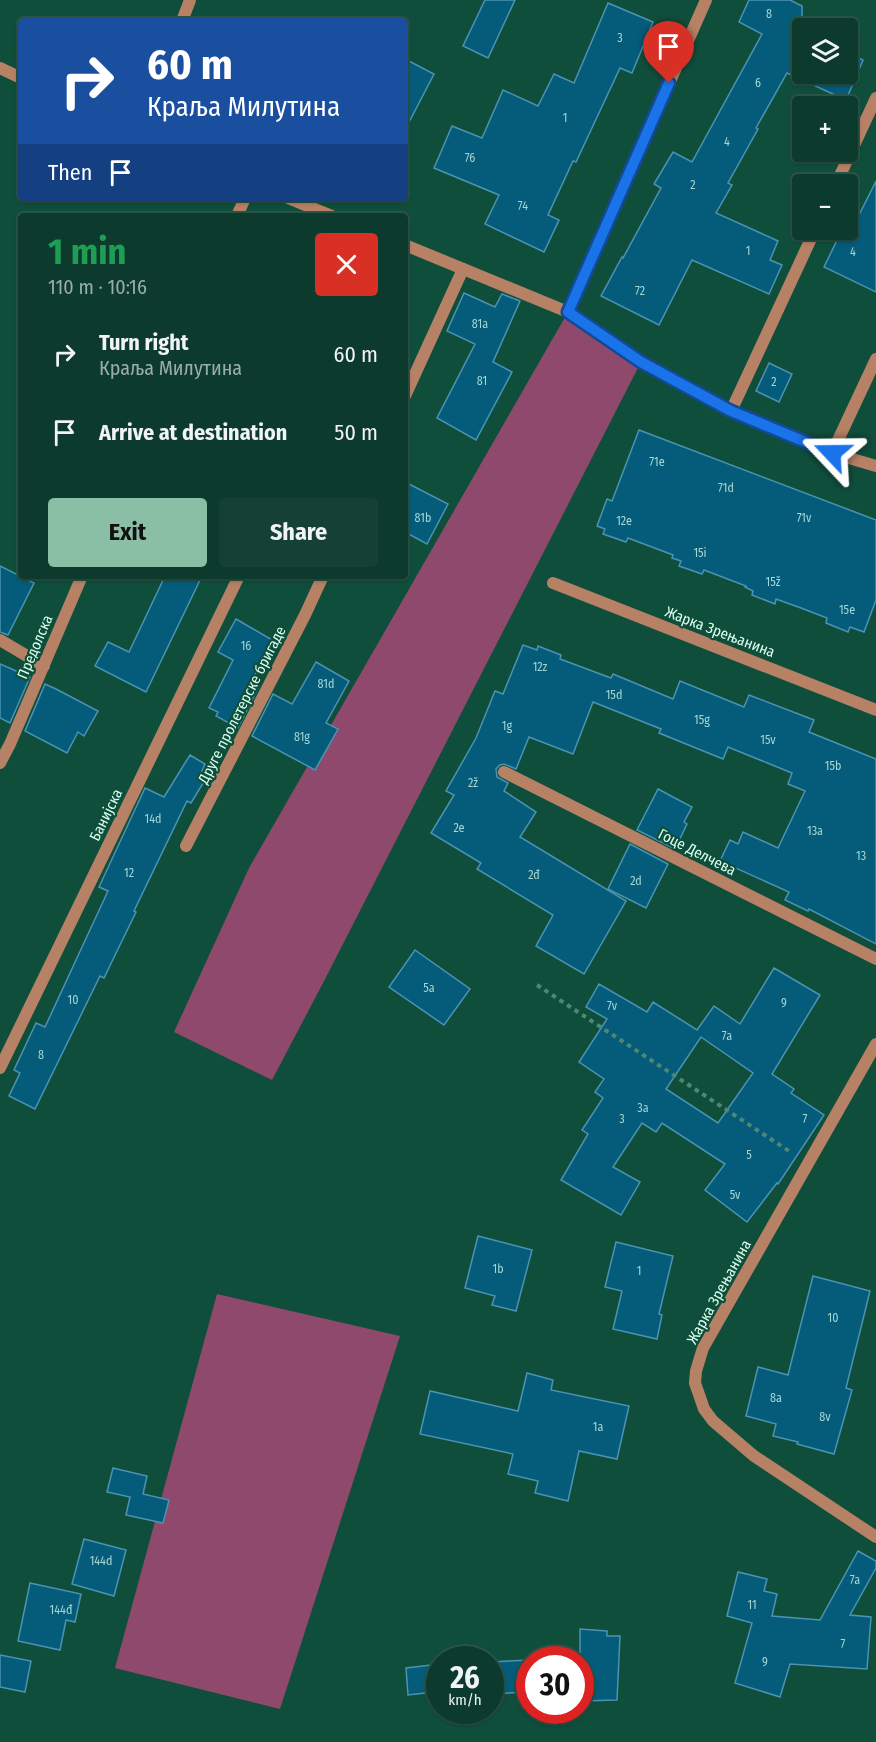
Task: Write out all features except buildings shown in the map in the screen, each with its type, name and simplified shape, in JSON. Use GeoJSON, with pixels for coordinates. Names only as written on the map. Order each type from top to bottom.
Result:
{"type":"FeatureCollection","features":[{"type":"Feature","properties":{"kind":"street"},"geometry":{"type":"LineString","coordinates":[[183,18],[190,0]]}},
{"type":"Feature","properties":{"kind":"street"},"geometry":{"type":"LineString","coordinates":[[568,312],[706,0]]}},
{"type":"Feature","properties":{"kind":"street"},"geometry":{"type":"LineString","coordinates":[[0,68],[18,77]]}},
{"type":"Feature","properties":{"kind":"street"},"geometry":{"type":"LineString","coordinates":[[841,174],[876,98]]}},
{"type":"Feature","properties":{"kind":"street"},"geometry":{"type":"LineString","coordinates":[[296,201],[326,213]]}},
{"type":"Feature","properties":{"kind":"street"},"geometry":{"type":"LineString","coordinates":[[731,411],[810,240]]}},
{"type":"Feature","properties":{"kind":"street"},"geometry":{"type":"LineString","coordinates":[[408,246],[568,312],[641,362],[731,411],[832,453],[876,466]]}},
{"type":"Feature","properties":{"kind":"street"},"geometry":{"type":"LineString","coordinates":[[408,389],[463,269]]}},
{"type":"Feature","properties":{"kind":"street"},"geometry":{"type":"LineString","coordinates":[[832,453],[876,359]]}},
{"type":"Feature","properties":{"kind":"street","name":"Предолска"},"geometry":{"type":"LineString","coordinates":[[0,763],[81,579]]}},
{"type":"Feature","properties":{"kind":"street","name":"Банијска"},"geometry":{"type":"LineString","coordinates":[[0,1068],[237,579]]}},
{"type":"Feature","properties":{"kind":"street","name":"Друге пролетерске бригаде"},"geometry":{"type":"LineString","coordinates":[[186,846],[322,579]]}},
{"type":"Feature","properties":{"kind":"street","name":"Жарка Зрењанина"},"geometry":{"type":"LineString","coordinates":[[553,583],[876,710]]}},
{"type":"Feature","properties":{"kind":"street"},"geometry":{"type":"LineString","coordinates":[[0,640],[44,666]]}},
{"type":"Feature","properties":{"kind":"street","name":"Гоце Делчева"},"geometry":{"type":"LineString","coordinates":[[504,772],[876,959]]}},
{"type":"Feature","properties":{"kind":"street","name":"Жарка Зрењанина"},"geometry":{"type":"LineString","coordinates":[[876,1044],[703,1348],[694,1383],[704,1409],[713,1421],[754,1456],[876,1536]]}},
{"type":"Feature","properties":{"kind":"path"},"geometry":{"type":"LineString","coordinates":[[537,985],[808,1163]]}},
{"type":"Feature","properties":{"kind":"shaded area"},"geometry":{"type":"Polygon","coordinates":[[[568,312],[641,362],[272,1080],[174,1032],[249,868],[568,312]]]}},
{"type":"Feature","properties":{"kind":"shaded area"},"geometry":{"type":"Polygon","coordinates":[[[217,1294],[400,1336],[280,1709],[115,1668],[217,1294]]]}},
{"type":"Feature","properties":{"kind":"route"},"geometry":{"type":"LineString","coordinates":[[669,83],[568,312],[641,362],[731,411],[832,453]]}}]}
